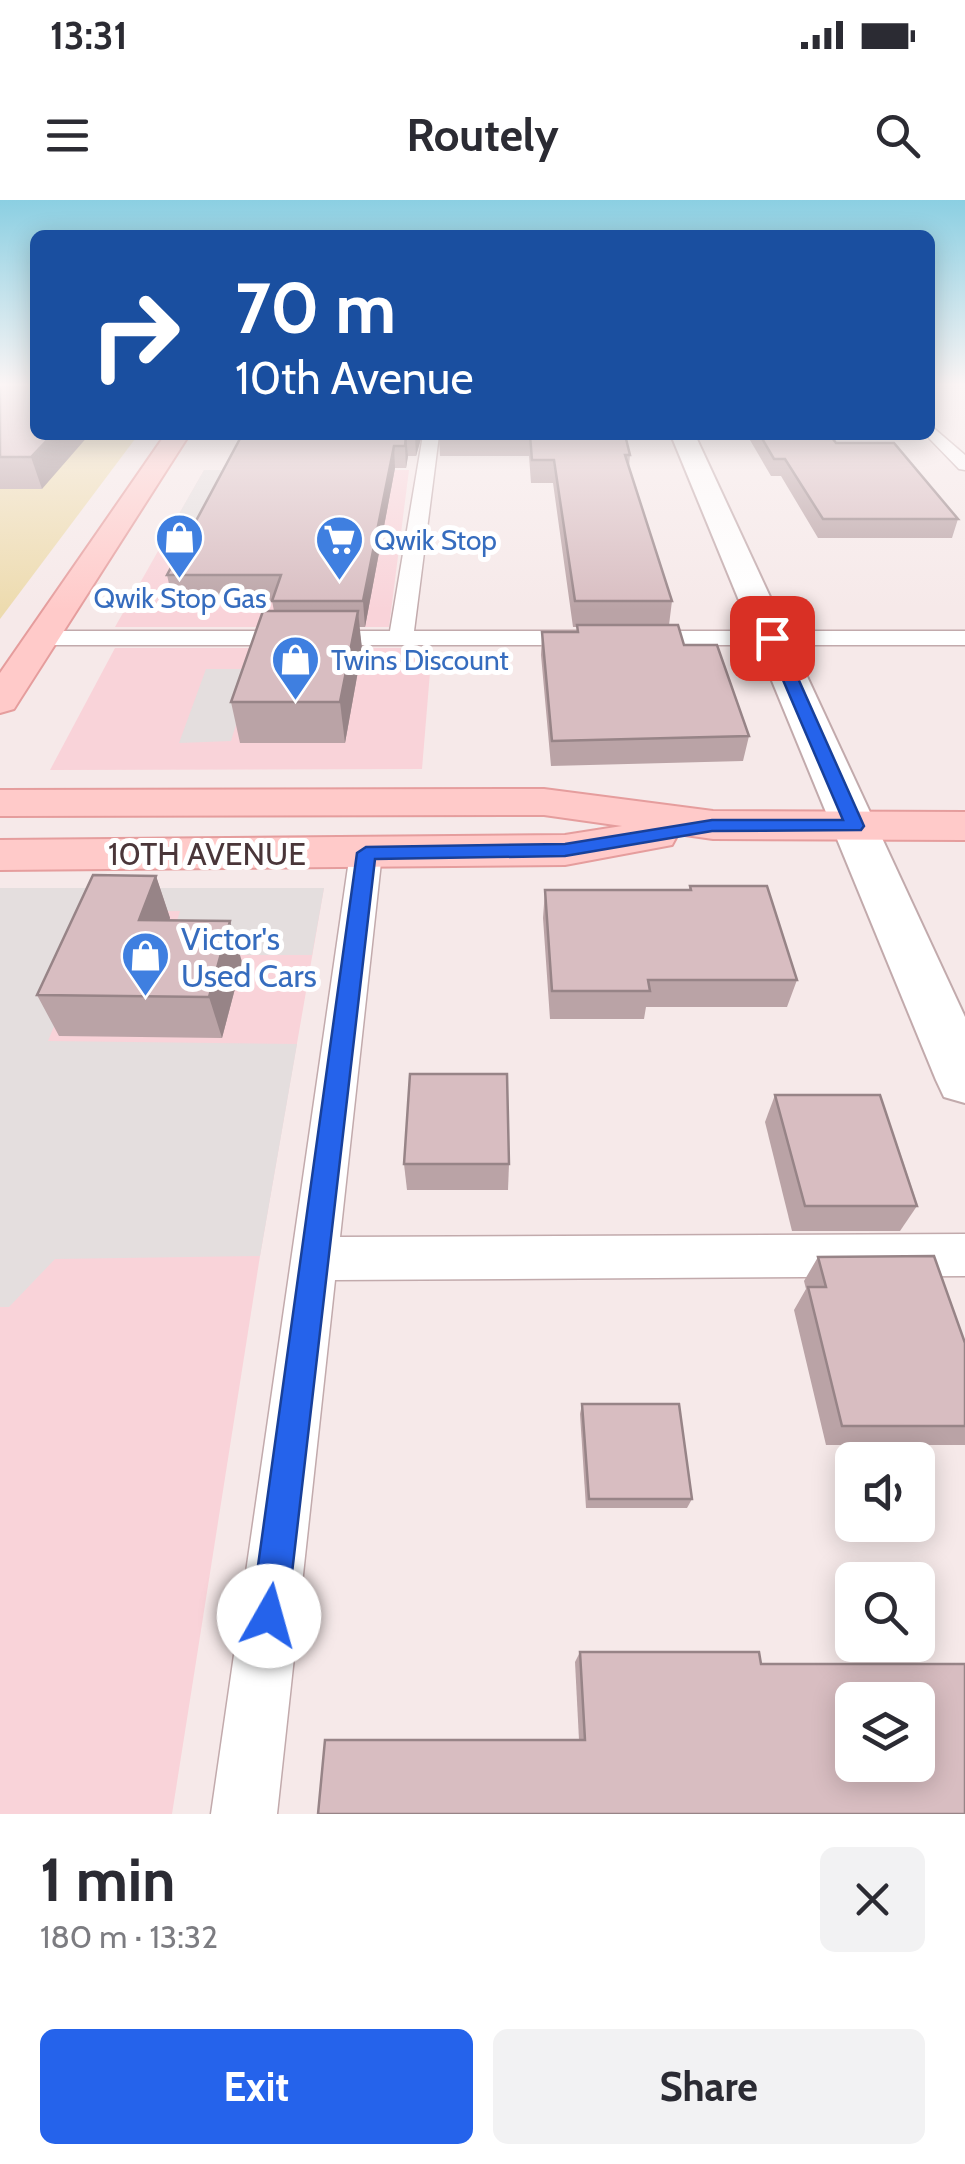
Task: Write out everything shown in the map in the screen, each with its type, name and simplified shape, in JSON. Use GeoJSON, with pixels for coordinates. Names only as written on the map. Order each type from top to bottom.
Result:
{"type":"FeatureCollection","features":[{"type":"Feature","properties":{"kind":"main road"},"geometry":{"type":"LineString","coordinates":[[1,700],[162,459]]}},
{"type":"Feature","properties":{"kind":"main road","name":"10TH AVENUE"},"geometry":{"type":"LineString","coordinates":[[0,803],[544,802],[712,826],[965,826]]}},
{"type":"Feature","properties":{"kind":"main road","name":"10TH AVENUE"},"geometry":{"type":"LineString","coordinates":[[0,855],[565,850],[712,826]]}},
{"type":"Feature","properties":{"kind":"street"},"geometry":{"type":"LineString","coordinates":[[694,459],[965,1080]]}},
{"type":"Feature","properties":{"kind":"lane"},"geometry":{"type":"LineString","coordinates":[[401,637],[427,459]]}},
{"type":"Feature","properties":{"kind":"lane"},"geometry":{"type":"LineString","coordinates":[[322,613],[335,616],[335,637]]}},
{"type":"Feature","properties":{"kind":"lane"},"geometry":{"type":"LineString","coordinates":[[42,638],[965,638]]}},
{"type":"Feature","properties":{"kind":"lane"},"geometry":{"type":"LineString","coordinates":[[244,1814],[366,853]]}},
{"type":"Feature","properties":{"kind":"lane"},"geometry":{"type":"LineString","coordinates":[[315,1259],[965,1255]]}},
{"type":"Feature","properties":{"kind":"shaded area"},"geometry":{"type":"Polygon","coordinates":[[[0,459],[120,459],[0,619],[0,459]]]}},
{"type":"Feature","properties":{"kind":"shaded area"},"geometry":{"type":"Polygon","coordinates":[[[204,470],[409,470],[389,627],[115,627],[204,470]]]}},
{"type":"Feature","properties":{"kind":"shaded area"},"geometry":{"type":"Polygon","coordinates":[[[204,470],[234,470],[303,549],[159,549],[204,470]]]}},
{"type":"Feature","properties":{"kind":"shaded area"},"geometry":{"type":"Polygon","coordinates":[[[115,648],[432,648],[422,769],[50,770],[115,648]]]}},
{"type":"Feature","properties":{"kind":"shaded area"},"geometry":{"type":"Polygon","coordinates":[[[206,669],[253,669],[231,741],[179,743],[206,669]]]}},
{"type":"Feature","properties":{"kind":"shaded area"},"geometry":{"type":"Polygon","coordinates":[[[0,888],[324,888],[260,1256],[172,1814],[0,1814],[0,888]]]}},
{"type":"Feature","properties":{"kind":"shaded area"},"geometry":{"type":"Polygon","coordinates":[[[0,888],[324,888],[312,955],[167,955],[180,911],[100,912],[48,1041],[297,1044],[260,1256],[55,1259],[9,1307],[0,1307],[0,888]]]}},
{"type":"Feature","properties":{"kind":"building"},"geometry":{"type":"Polygon","coordinates":[[[229,459],[391,459],[363,601],[272,601],[281,575],[167,575],[229,459]]]}},
{"type":"Feature","properties":{"kind":"building"},"geometry":{"type":"Polygon","coordinates":[[[626,459],[672,601],[575,601],[554,460],[532,460],[626,459]]]}},
{"type":"Feature","properties":{"kind":"building"},"geometry":{"type":"Polygon","coordinates":[[[785,459],[908,459],[958,519],[823,519],[785,459]]]}},
{"type":"Feature","properties":{"kind":"building"},"geometry":{"type":"Polygon","coordinates":[[[263,611],[358,611],[340,702],[231,702],[263,611]]]}},
{"type":"Feature","properties":{"kind":"building"},"geometry":{"type":"Polygon","coordinates":[[[577,625],[678,625],[684,645],[717,645],[749,736],[552,741],[542,632],[578,632],[577,625]]]}},
{"type":"Feature","properties":{"kind":"building"},"geometry":{"type":"Polygon","coordinates":[[[93,875],[156,876],[139,920],[230,921],[209,997],[37,995],[93,875]]]}},
{"type":"Feature","properties":{"kind":"building"},"geometry":{"type":"Polygon","coordinates":[[[690,886],[767,886],[797,980],[648,980],[650,991],[552,991],[545,890],[691,890],[690,886]]]}},
{"type":"Feature","properties":{"kind":"building"},"geometry":{"type":"Polygon","coordinates":[[[410,1074],[507,1074],[509,1164],[404,1164],[410,1074]]]}},
{"type":"Feature","properties":{"kind":"building"},"geometry":{"type":"Polygon","coordinates":[[[775,1095],[880,1095],[917,1206],[805,1206],[775,1095]]]}},
{"type":"Feature","properties":{"kind":"building"},"geometry":{"type":"Polygon","coordinates":[[[934,1256],[965,1343],[965,1426],[842,1426],[808,1287],[826,1287],[818,1257],[934,1256]]]}},
{"type":"Feature","properties":{"kind":"building"},"geometry":{"type":"Polygon","coordinates":[[[582,1404],[679,1404],[692,1499],[589,1499],[582,1404]]]}},
{"type":"Feature","properties":{"kind":"building"},"geometry":{"type":"Polygon","coordinates":[[[580,1652],[759,1652],[761,1664],[965,1664],[965,1814],[318,1814],[325,1740],[585,1740],[580,1652]]]}},
{"type":"Feature","properties":{"kind":"place","name":"Qwik Stop Gas"},"geometry":{"type":"Point","coordinates":[180,580]}},
{"type":"Feature","properties":{"kind":"place","name":"Qwik Stop"},"geometry":{"type":"Point","coordinates":[339,582]}},
{"type":"Feature","properties":{"kind":"place","name":"Twins Discount"},"geometry":{"type":"Point","coordinates":[296,702]}},
{"type":"Feature","properties":{"kind":"place","name":"Victor's Used Cars"},"geometry":{"type":"Point","coordinates":[146,998]}},
{"type":"Feature","properties":{"kind":"route"},"geometry":{"type":"LineString","coordinates":[[269,1616],[366,853],[565,850],[712,826],[855,826],[772,638]]}}]}
